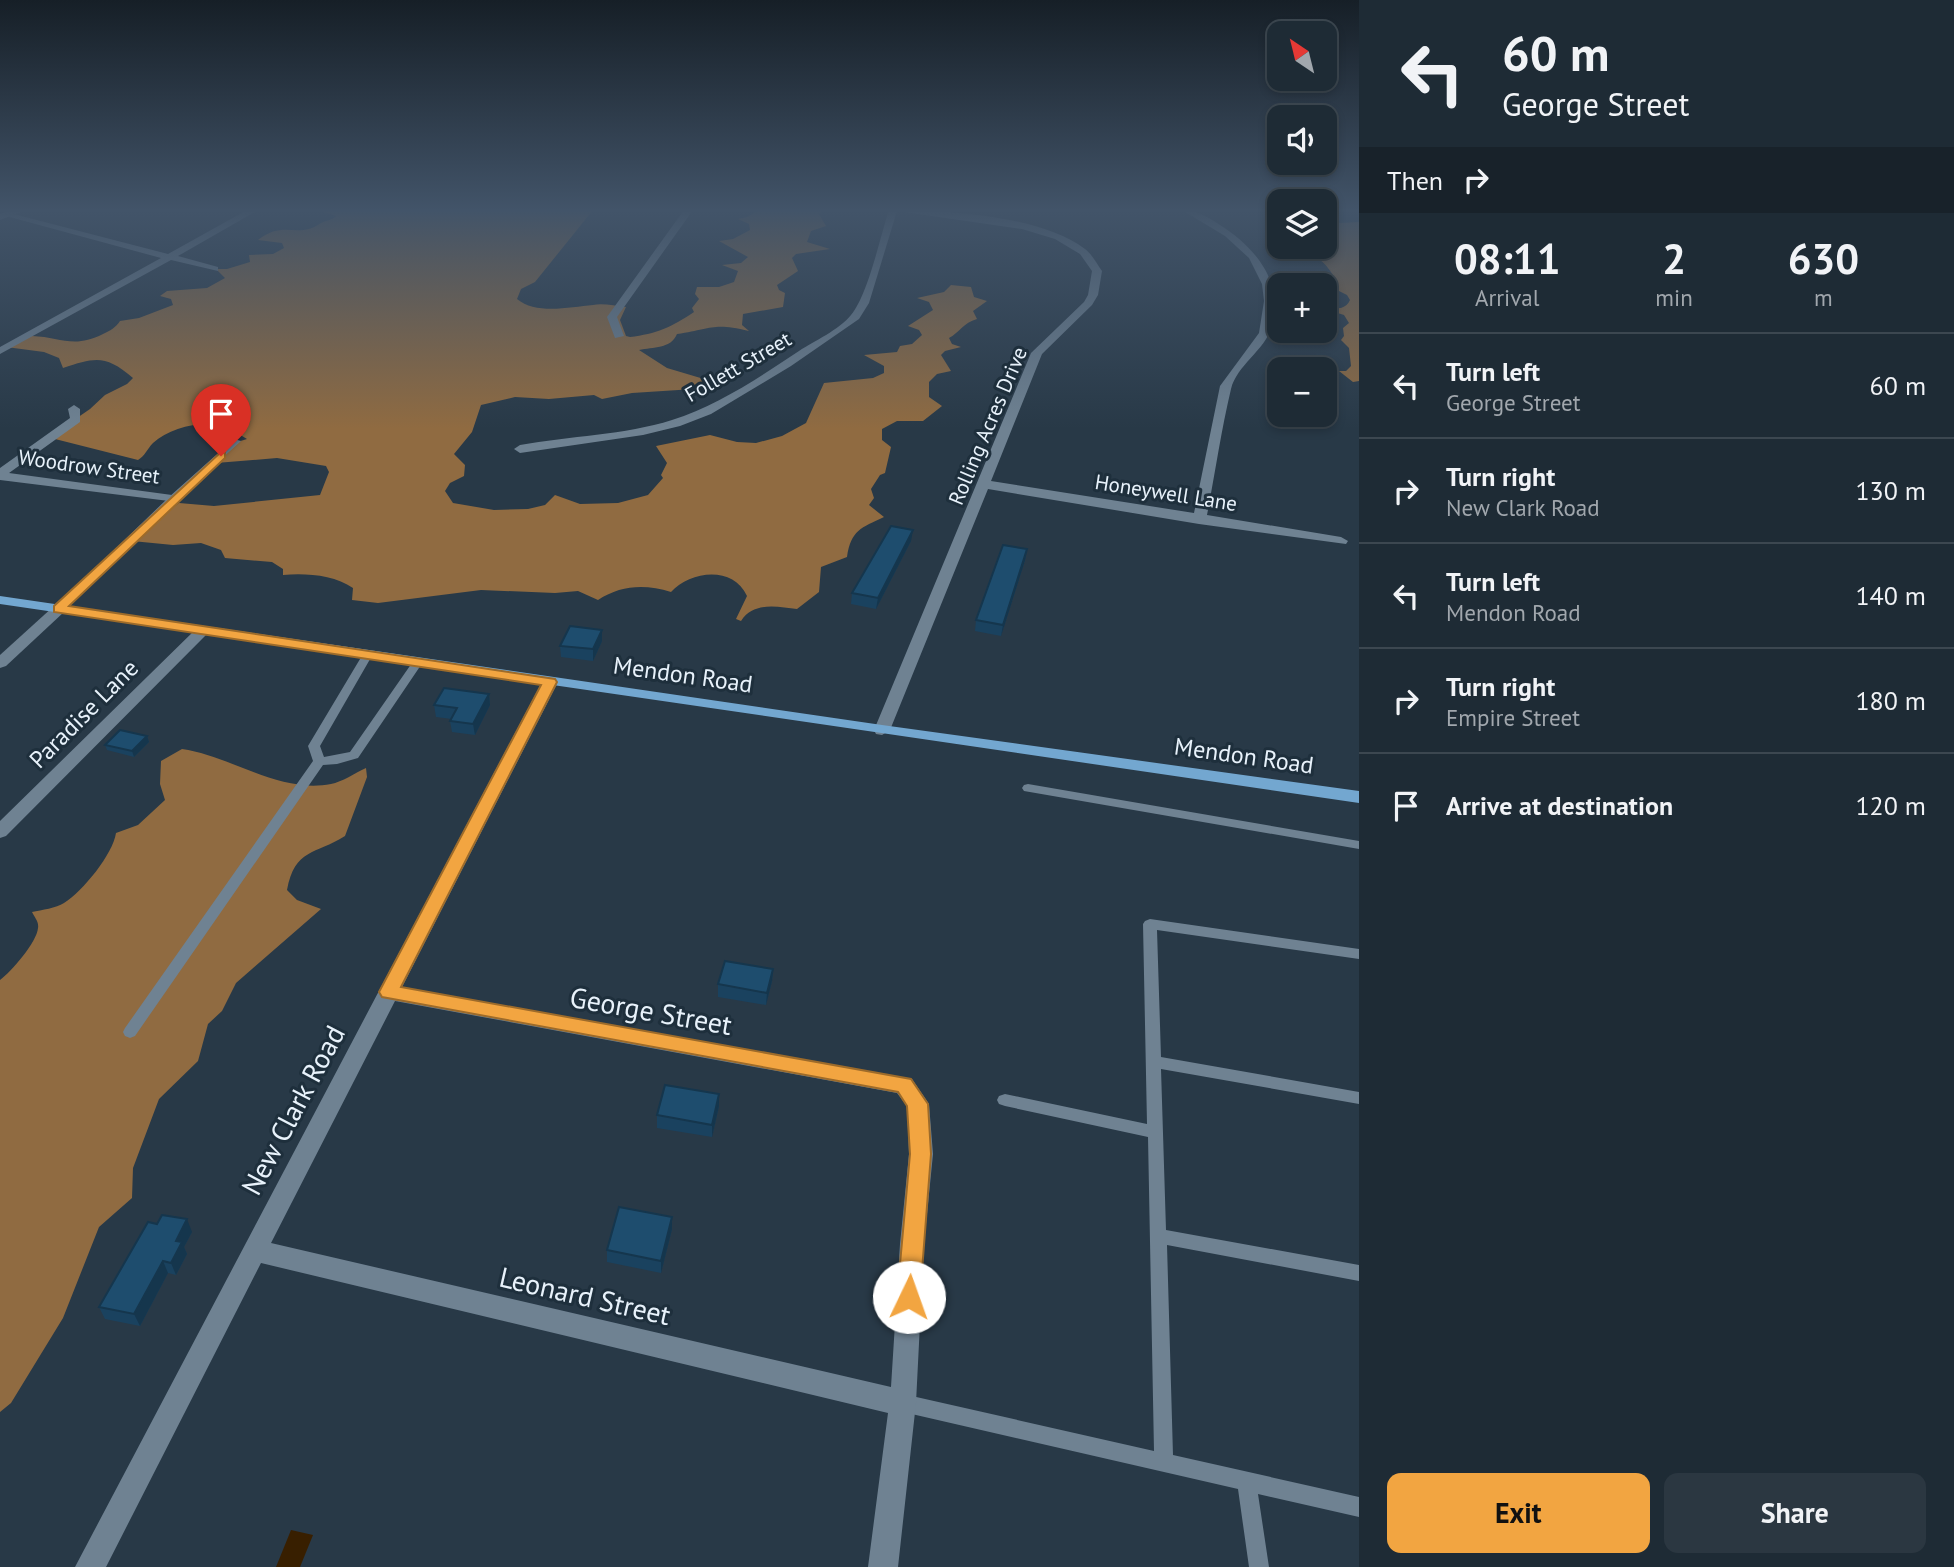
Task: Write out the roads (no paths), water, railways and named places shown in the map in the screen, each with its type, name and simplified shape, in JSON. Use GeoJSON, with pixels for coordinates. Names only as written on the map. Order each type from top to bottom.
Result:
{"type":"FeatureCollection","features":[{"type":"Feature","properties":{"kind":"main road","name":"Mendon Road"},"geometry":{"type":"LineString","coordinates":[[2,602],[1359,797]]}},
{"type":"Feature","properties":{"kind":"street"},"geometry":{"type":"LineString","coordinates":[[0,351],[120,283]]}},
{"type":"Feature","properties":{"kind":"street"},"geometry":{"type":"LineString","coordinates":[[619,336],[612,317],[636,283]]}},
{"type":"Feature","properties":{"kind":"street","name":"Follett Street"},"geometry":{"type":"LineString","coordinates":[[520,449],[643,431],[707,411],[854,319],[869,283]]}},
{"type":"Feature","properties":{"kind":"street","name":"Rolling Acres Drive"},"geometry":{"type":"LineString","coordinates":[[882,730],[984,484],[1003,429],[1037,353],[1046,340],[1084,307],[1093,295],[1096,283]]}},
{"type":"Feature","properties":{"kind":"street"},"geometry":{"type":"LineString","coordinates":[[1199,520],[1226,386],[1232,372],[1265,330],[1269,314],[1266,283]]}},
{"type":"Feature","properties":{"kind":"street"},"geometry":{"type":"LineString","coordinates":[[0,475],[76,419],[75,409]]}},
{"type":"Feature","properties":{"kind":"street","name":"Woodrow Street"},"geometry":{"type":"LineString","coordinates":[[0,475],[172,499]]}},
{"type":"Feature","properties":{"kind":"street","name":"Honeywell Lane"},"geometry":{"type":"LineString","coordinates":[[984,484],[1341,541]]}},
{"type":"Feature","properties":{"kind":"street"},"geometry":{"type":"LineString","coordinates":[[0,663],[59,609]]}},
{"type":"Feature","properties":{"kind":"street","name":"Paradise Lane"},"geometry":{"type":"LineString","coordinates":[[0,832],[202,631]]}},
{"type":"Feature","properties":{"kind":"street","name":"New Clark Road"},"geometry":{"type":"LineString","coordinates":[[90,1567],[550,682]]}},
{"type":"Feature","properties":{"kind":"street","name":"George Street"},"geometry":{"type":"LineString","coordinates":[[389,992],[904,1085],[918,1104],[921,1154],[912,1244],[903,1403]]}},
{"type":"Feature","properties":{"kind":"street","name":"Leonard Street"},"geometry":{"type":"LineString","coordinates":[[253,1250],[903,1403]]}},
{"type":"Feature","properties":{"kind":"street"},"geometry":{"type":"LineString","coordinates":[[883,1567],[903,1403]]}},
{"type":"Feature","properties":{"kind":"lane"},"geometry":{"type":"LineString","coordinates":[[59,609],[172,499],[237,441]]}},
{"type":"Feature","properties":{"kind":"lane"},"geometry":{"type":"LineString","coordinates":[[320,761],[314,746],[368,654]]}},
{"type":"Feature","properties":{"kind":"lane"},"geometry":{"type":"LineString","coordinates":[[320,761],[354,755],[418,662]]}},
{"type":"Feature","properties":{"kind":"lane"},"geometry":{"type":"LineString","coordinates":[[130,1032],[320,761]]}},
{"type":"Feature","properties":{"kind":"lane"},"geometry":{"type":"LineString","coordinates":[[1028,788],[1359,845]]}},
{"type":"Feature","properties":{"kind":"lane"},"geometry":{"type":"LineString","coordinates":[[1164,1462],[1150,924],[1359,954]]}},
{"type":"Feature","properties":{"kind":"lane"},"geometry":{"type":"LineString","coordinates":[[1154,1062],[1359,1098]]}},
{"type":"Feature","properties":{"kind":"lane"},"geometry":{"type":"LineString","coordinates":[[1005,1100],[1156,1132]]}},
{"type":"Feature","properties":{"kind":"lane"},"geometry":{"type":"LineString","coordinates":[[1158,1236],[1359,1273]]}},
{"type":"Feature","properties":{"kind":"lane"},"geometry":{"type":"LineString","coordinates":[[903,1403],[1359,1507]]}},
{"type":"Feature","properties":{"kind":"lane"},"geometry":{"type":"LineString","coordinates":[[1247,1483],[1259,1567]]}}]}
